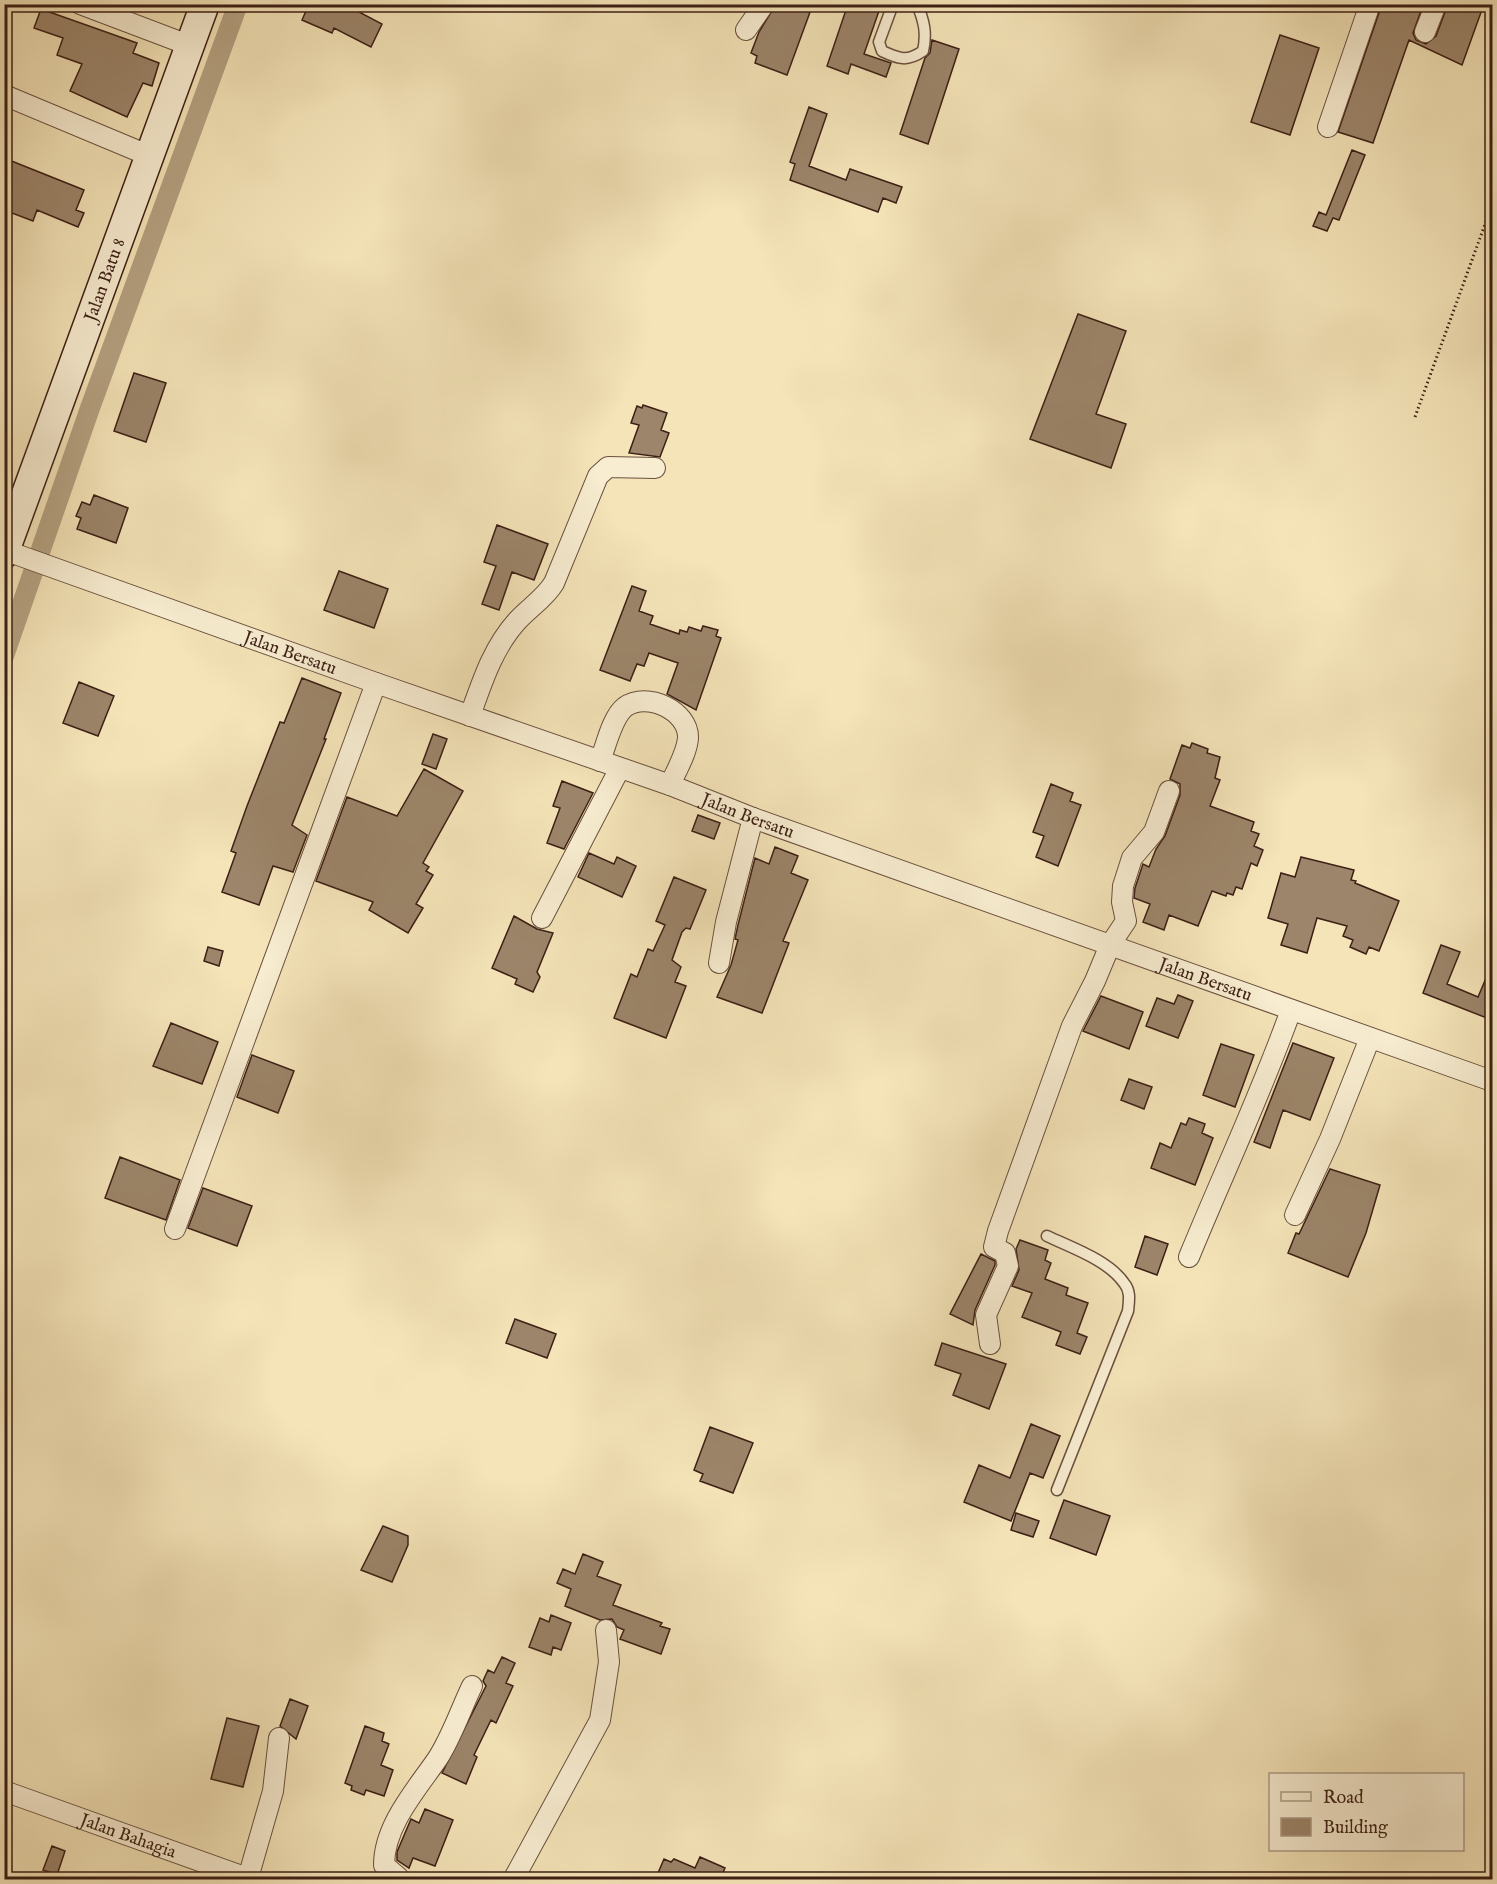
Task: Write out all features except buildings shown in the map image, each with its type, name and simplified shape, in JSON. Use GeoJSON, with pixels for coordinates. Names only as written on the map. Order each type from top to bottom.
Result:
{"type":"FeatureCollection","features":[{"type":"Feature","properties":{"kind":"street"},"geometry":{"type":"LineString","coordinates":[[80,4],[191,46]]}},
{"type":"Feature","properties":{"kind":"street","name":"Jalan Batu 8"},"geometry":{"type":"LineString","coordinates":[[9,552],[36,461],[205,4]]}},
{"type":"Feature","properties":{"kind":"street"},"geometry":{"type":"LineString","coordinates":[[746,30],[764,4]]}},
{"type":"Feature","properties":{"kind":"street"},"geometry":{"type":"LineString","coordinates":[[1328,127],[1370,4]]}},
{"type":"Feature","properties":{"kind":"street"},"geometry":{"type":"LineString","coordinates":[[1425,32],[1436,4]]}},
{"type":"Feature","properties":{"kind":"street"},"geometry":{"type":"LineString","coordinates":[[4,95],[150,156]]}},
{"type":"Feature","properties":{"kind":"street"},"geometry":{"type":"LineString","coordinates":[[470,716],[487,669],[499,646],[518,620],[548,592],[554,583],[598,476],[608,466],[655,468]]}},
{"type":"Feature","properties":{"kind":"street","name":"Jalan Bersatu"},"geometry":{"type":"LineString","coordinates":[[9,552],[670,785],[753,818],[1492,1081]]}},
{"type":"Feature","properties":{"kind":"street"},"geometry":{"type":"LineString","coordinates":[[175,1229],[376,683]]}},
{"type":"Feature","properties":{"kind":"street"},"geometry":{"type":"LineString","coordinates":[[600,761],[624,708],[634,703],[653,702],[680,715],[687,729],[686,748],[670,785]]}},
{"type":"Feature","properties":{"kind":"street"},"geometry":{"type":"LineString","coordinates":[[542,918],[621,768]]}},
{"type":"Feature","properties":{"kind":"street"},"geometry":{"type":"LineString","coordinates":[[990,1344],[986,1315],[1008,1266],[1005,1253],[994,1247],[998,1231],[1072,1026],[1110,945],[1126,921],[1122,902],[1123,886],[1132,858],[1154,832],[1169,791]]}},
{"type":"Feature","properties":{"kind":"street"},"geometry":{"type":"LineString","coordinates":[[719,963],[726,922],[753,818]]}},
{"type":"Feature","properties":{"kind":"street"},"geometry":{"type":"LineString","coordinates":[[1190,1257],[1227,1163],[1251,1117],[1291,1010]]}},
{"type":"Feature","properties":{"kind":"street"},"geometry":{"type":"LineString","coordinates":[[1295,1215],[1330,1139],[1370,1038]]}},
{"type":"Feature","properties":{"kind":"street"},"geometry":{"type":"LineString","coordinates":[[513,1880],[600,1720],[609,1662],[606,1630]]}},
{"type":"Feature","properties":{"kind":"street"},"geometry":{"type":"LineString","coordinates":[[398,1880],[398,1877],[384,1865],[384,1849],[411,1794],[438,1757],[472,1686]]}},
{"type":"Feature","properties":{"kind":"street"},"geometry":{"type":"LineString","coordinates":[[251,1879],[273,1791],[279,1738]]}},
{"type":"Feature","properties":{"kind":"street","name":"Jalan Bahagia"},"geometry":{"type":"LineString","coordinates":[[4,1791],[221,1874],[251,1879]]}},
{"type":"Feature","properties":{"kind":"lane"},"geometry":{"type":"LineString","coordinates":[[893,4],[879,42],[882,51],[899,59],[911,59],[923,51],[926,40],[925,22],[917,4]]}},
{"type":"Feature","properties":{"kind":"lane"},"geometry":{"type":"LineString","coordinates":[[1047,1236],[1101,1264],[1125,1283],[1130,1296],[1128,1311],[1057,1490]]}},
{"type":"Feature","properties":{"kind":"path"},"geometry":{"type":"LineString","coordinates":[[1415,417],[1492,204]]}},
{"type":"Feature","properties":{"kind":"waterway"},"geometry":{"type":"LineString","coordinates":[[4,656],[90,408],[238,4]]}}]}
